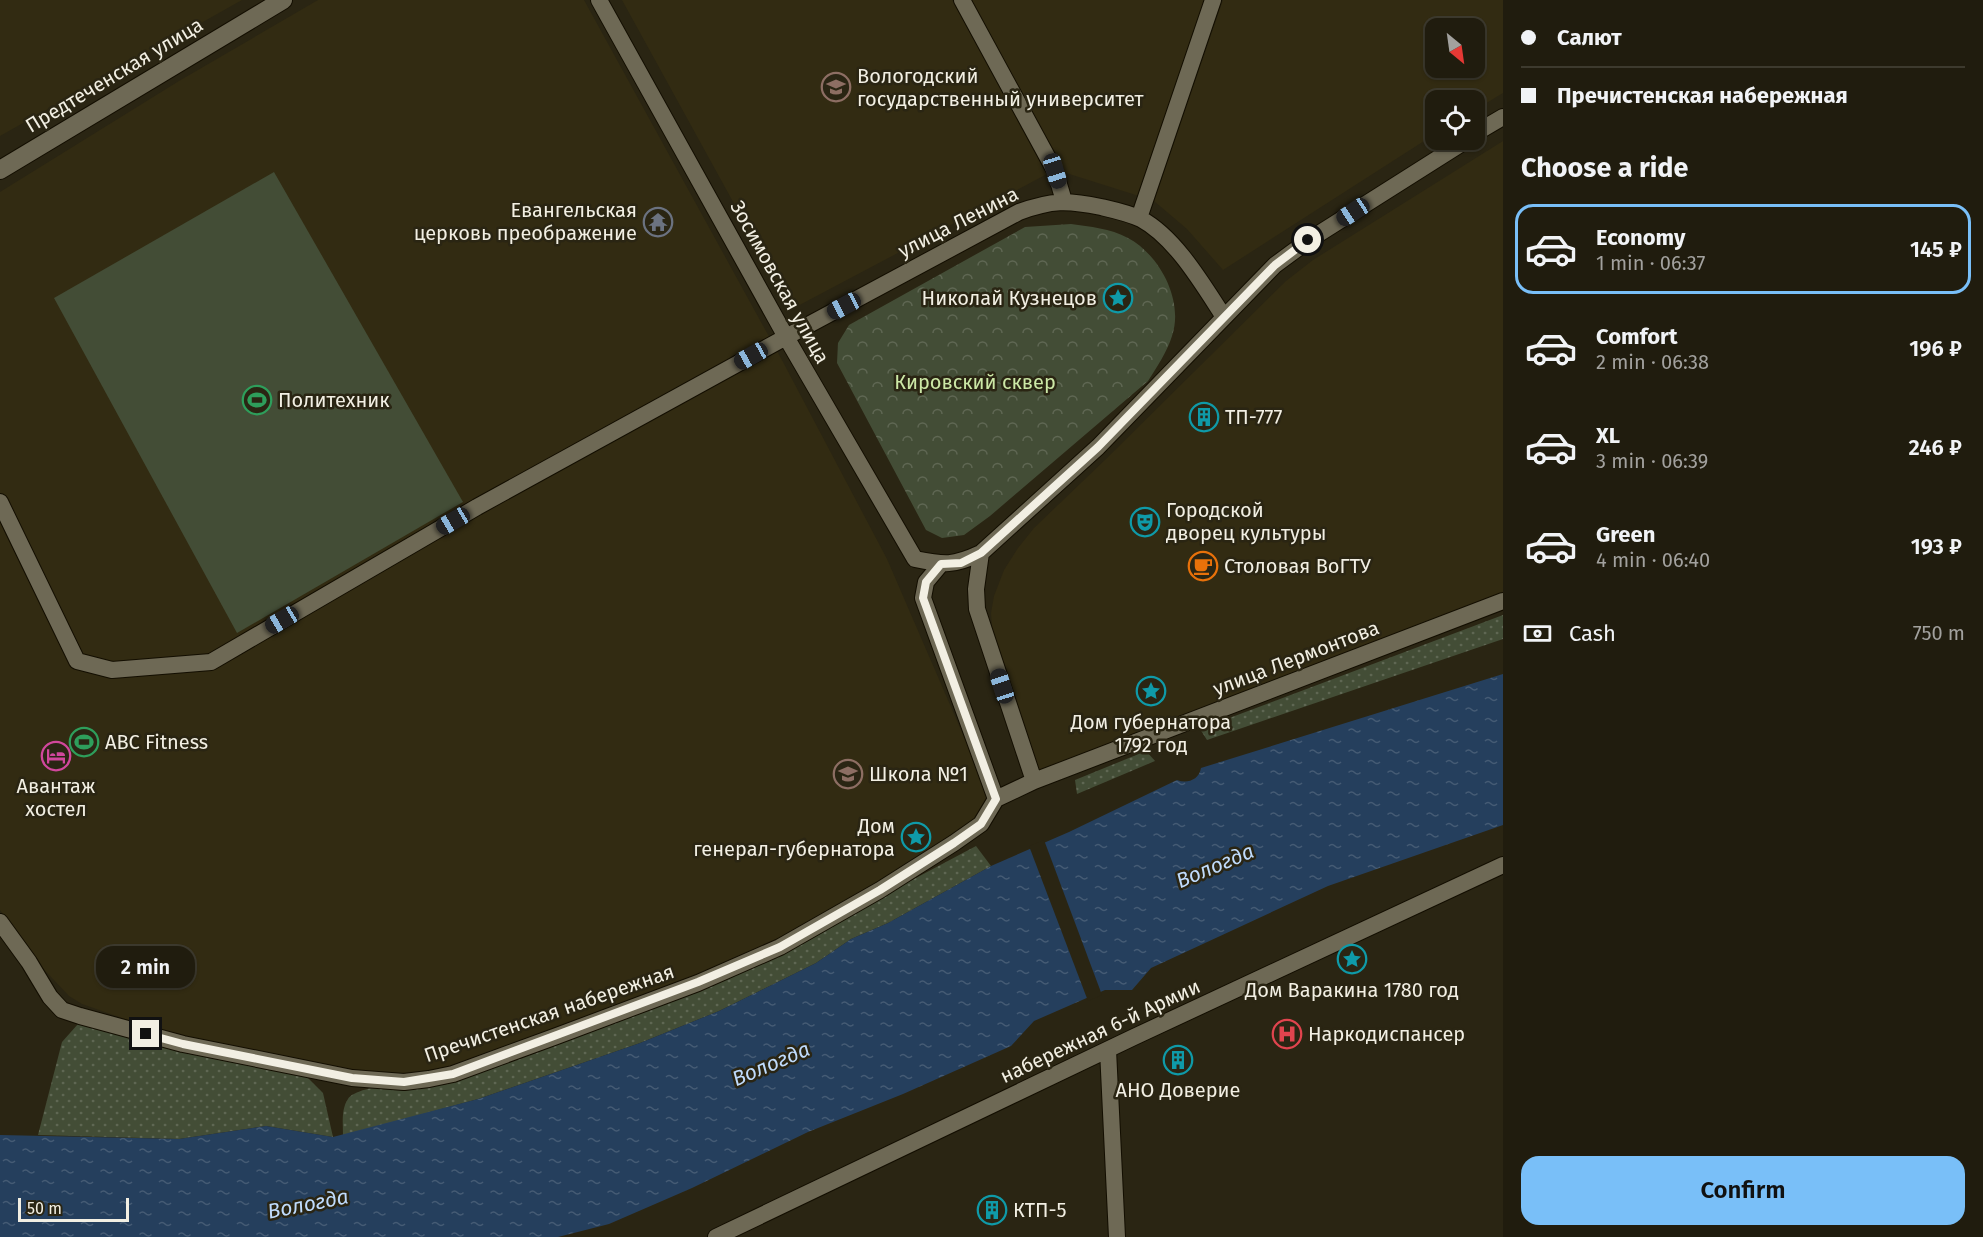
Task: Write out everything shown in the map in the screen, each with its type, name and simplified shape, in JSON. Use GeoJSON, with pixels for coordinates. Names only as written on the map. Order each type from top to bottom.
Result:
{"type":"FeatureCollection","features":[{"type":"Feature","properties":{"kind":"street","name":"Предтеченская улица"},"geometry":{"type":"LineString","coordinates":[[0,170],[283,0]]}},
{"type":"Feature","properties":{"kind":"street","name":"Зосимовская улица"},"geometry":{"type":"LineString","coordinates":[[599,0],[786,337],[915,559],[941,564]]}},
{"type":"Feature","properties":{"kind":"street"},"geometry":{"type":"LineString","coordinates":[[962,0],[1055,171],[1064,201]]}},
{"type":"Feature","properties":{"kind":"street"},"geometry":{"type":"LineString","coordinates":[[1139,218],[1213,0]]}},
{"type":"Feature","properties":{"kind":"street"},"geometry":{"type":"LineString","coordinates":[[1485,128],[1503,117]]}},
{"type":"Feature","properties":{"kind":"street"},"geometry":{"type":"LineString","coordinates":[[981,553],[976,589],[977,609],[1034,781],[996,799],[923,598],[926,582],[941,564],[961,563],[981,553],[1098,447],[1275,265],[1308,240],[1451,150]]}},
{"type":"Feature","properties":{"kind":"street","name":"улица Ленина"},"geometry":{"type":"LineString","coordinates":[[0,502],[77,661],[112,670],[211,662],[477,507],[786,337],[1019,212],[1036,206],[1064,201],[1117,211],[1139,218],[1152,226],[1179,253],[1224,317]]}},
{"type":"Feature","properties":{"kind":"street","name":"улица Лермонтова"},"geometry":{"type":"LineString","coordinates":[[1034,781],[1503,601]]}},
{"type":"Feature","properties":{"kind":"street","name":"Пречистенская набережная"},"geometry":{"type":"LineString","coordinates":[[0,922],[50,998],[62,1010],[183,1044],[352,1078],[378,1082],[421,1080],[453,1074],[554,1037],[698,982],[780,947],[880,890],[954,843],[981,824],[996,799]]}},
{"type":"Feature","properties":{"kind":"street","name":"набережная 6-й Армии"},"geometry":{"type":"LineString","coordinates":[[716,1237],[1503,865]]}},
{"type":"Feature","properties":{"kind":"street"},"geometry":{"type":"LineString","coordinates":[[1108,1050],[1117,1237]]}},
{"type":"Feature","properties":{"kind":"shaded area"},"geometry":{"type":"Polygon","coordinates":[[[0,0],[242,0],[0,136],[0,0]]]}},
{"type":"Feature","properties":{"kind":"shaded area"},"geometry":{"type":"Polygon","coordinates":[[[318,0],[584,0],[783,362],[887,559],[989,795],[979,821],[778,942],[693,979],[451,1069],[379,1076],[185,1040],[82,1004],[69,996],[36,961],[0,910],[0,192],[179,81],[318,0]]]}},
{"type":"Feature","properties":{"kind":"shaded area","name":"Вологодский государственный университет"},"geometry":{"type":"Polygon","coordinates":[[[622,0],[952,0],[1047,174],[792,309],[622,0]]]}},
{"type":"Feature","properties":{"kind":"shaded area"},"geometry":{"type":"Polygon","coordinates":[[[970,0],[1204,0],[1139,196],[1063,172],[970,0]]]}},
{"type":"Feature","properties":{"kind":"shaded area"},"geometry":{"type":"Polygon","coordinates":[[[1223,0],[1503,0],[1503,93],[1485,104],[1485,90],[1425,90],[1425,140],[1223,270],[1187,229],[1154,201],[1223,0]]]}},
{"type":"Feature","properties":{"kind":"shaded area"},"geometry":{"type":"Polygon","coordinates":[[[1503,141],[1503,598],[1044,771],[1034,767],[1015,726],[992,627],[991,613],[994,596],[1004,570],[1018,548],[1034,528],[1286,281],[1313,260],[1503,141]]]}},
{"type":"Feature","properties":{"kind":"green space","name":"Политехник"},"geometry":{"type":"Polygon","coordinates":[[[274,172],[463,502],[237,633],[54,298],[274,172]]]}},
{"type":"Feature","properties":{"kind":"green space","name":"Кировский сквер"},"geometry":{"type":"Polygon","coordinates":[[[1071,224],[1114,232],[1140,246],[1150,256],[1159,267],[1172,294],[1175,322],[1170,342],[1148,381],[990,516],[964,535],[942,538],[926,530],[837,363],[838,343],[849,325],[1025,227],[1071,224]]]}},
{"type":"Feature","properties":{"kind":"green space"},"geometry":{"type":"Polygon","coordinates":[[[1503,615],[1503,639],[1207,740],[1200,729],[1503,615]]]}},
{"type":"Feature","properties":{"kind":"green space"},"geometry":{"type":"Polygon","coordinates":[[[1146,751],[1155,761],[1077,794],[1075,780],[1146,751]]]}},
{"type":"Feature","properties":{"kind":"green space"},"geometry":{"type":"Polygon","coordinates":[[[976,846],[991,866],[888,923],[851,939],[816,963],[719,1011],[640,1043],[478,1099],[343,1136],[344,1107],[348,1099],[355,1094],[381,1086],[455,1079],[882,896],[976,846]]]}},
{"type":"Feature","properties":{"kind":"green space"},"geometry":{"type":"Polygon","coordinates":[[[78,1024],[306,1076],[323,1093],[333,1137],[266,1126],[179,1139],[38,1135],[62,1042],[78,1024]]]}},
{"type":"Feature","properties":{"kind":"water","name":"Вологда"},"geometry":{"type":"Polygon","coordinates":[[[1503,674],[1503,825],[1328,886],[1151,968],[1132,990],[1105,990],[1034,1021],[1011,1046],[903,1094],[808,1132],[692,1188],[609,1224],[558,1237],[0,1237],[0,1135],[179,1139],[266,1126],[333,1137],[478,1099],[640,1043],[719,1011],[816,963],[851,939],[888,923],[991,866],[1069,832],[1177,780],[1185,782],[1192,780],[1198,776],[1201,768],[1503,674]]]}},
{"type":"Feature","properties":{"kind":"pier"},"geometry":{"type":"Polygon","coordinates":[[[1044,840],[1102,995],[1088,1001],[1029,846],[1044,840]]]}},
{"type":"Feature","properties":{"kind":"place","name":"Вологодский государственный университет"},"geometry":{"type":"Point","coordinates":[836,87]}},
{"type":"Feature","properties":{"kind":"place","name":"Евангельская церковь преображение"},"geometry":{"type":"Point","coordinates":[658,222]}},
{"type":"Feature","properties":{"kind":"place","name":"Николай Кузнецов"},"geometry":{"type":"Point","coordinates":[1118,298]}},
{"type":"Feature","properties":{"kind":"place","name":"Политехник"},"geometry":{"type":"Point","coordinates":[257,400]}},
{"type":"Feature","properties":{"kind":"place","name":"ТП-777"},"geometry":{"type":"Point","coordinates":[1204,417]}},
{"type":"Feature","properties":{"kind":"place","name":"Городской дворец культуры"},"geometry":{"type":"Point","coordinates":[1145,522]}},
{"type":"Feature","properties":{"kind":"place","name":"Столовая ВоГТУ"},"geometry":{"type":"Point","coordinates":[1203,566]}},
{"type":"Feature","properties":{"kind":"place","name":"Дом губернатора 1792 год"},"geometry":{"type":"Point","coordinates":[1151,691]}},
{"type":"Feature","properties":{"kind":"place","name":"ABC Fitness"},"geometry":{"type":"Point","coordinates":[84,742]}},
{"type":"Feature","properties":{"kind":"place","name":"Авантаж хостел"},"geometry":{"type":"Point","coordinates":[56,756]}},
{"type":"Feature","properties":{"kind":"place","name":"Школа №1"},"geometry":{"type":"Point","coordinates":[848,774]}},
{"type":"Feature","properties":{"kind":"place","name":"Дом генерал-губернатора"},"geometry":{"type":"Point","coordinates":[916,837]}},
{"type":"Feature","properties":{"kind":"place","name":"Дом Варакина 1780 год"},"geometry":{"type":"Point","coordinates":[1352,959]}},
{"type":"Feature","properties":{"kind":"place","name":"Наркодиспансер"},"geometry":{"type":"Point","coordinates":[1287,1034]}},
{"type":"Feature","properties":{"kind":"place","name":"АНО Доверие"},"geometry":{"type":"Point","coordinates":[1178,1060]}},
{"type":"Feature","properties":{"kind":"place","name":"КТП-5"},"geometry":{"type":"Point","coordinates":[992,1210]}},
{"type":"Feature","properties":{"kind":"route"},"geometry":{"type":"LineString","coordinates":[[146,1034],[183,1044],[378,1082],[404,1082],[453,1074],[698,982],[780,947],[880,890],[954,843],[981,824],[996,799],[923,598],[926,582],[941,564],[961,563],[981,553],[1098,447],[1253,286],[1275,265],[1308,240]]}}]}
